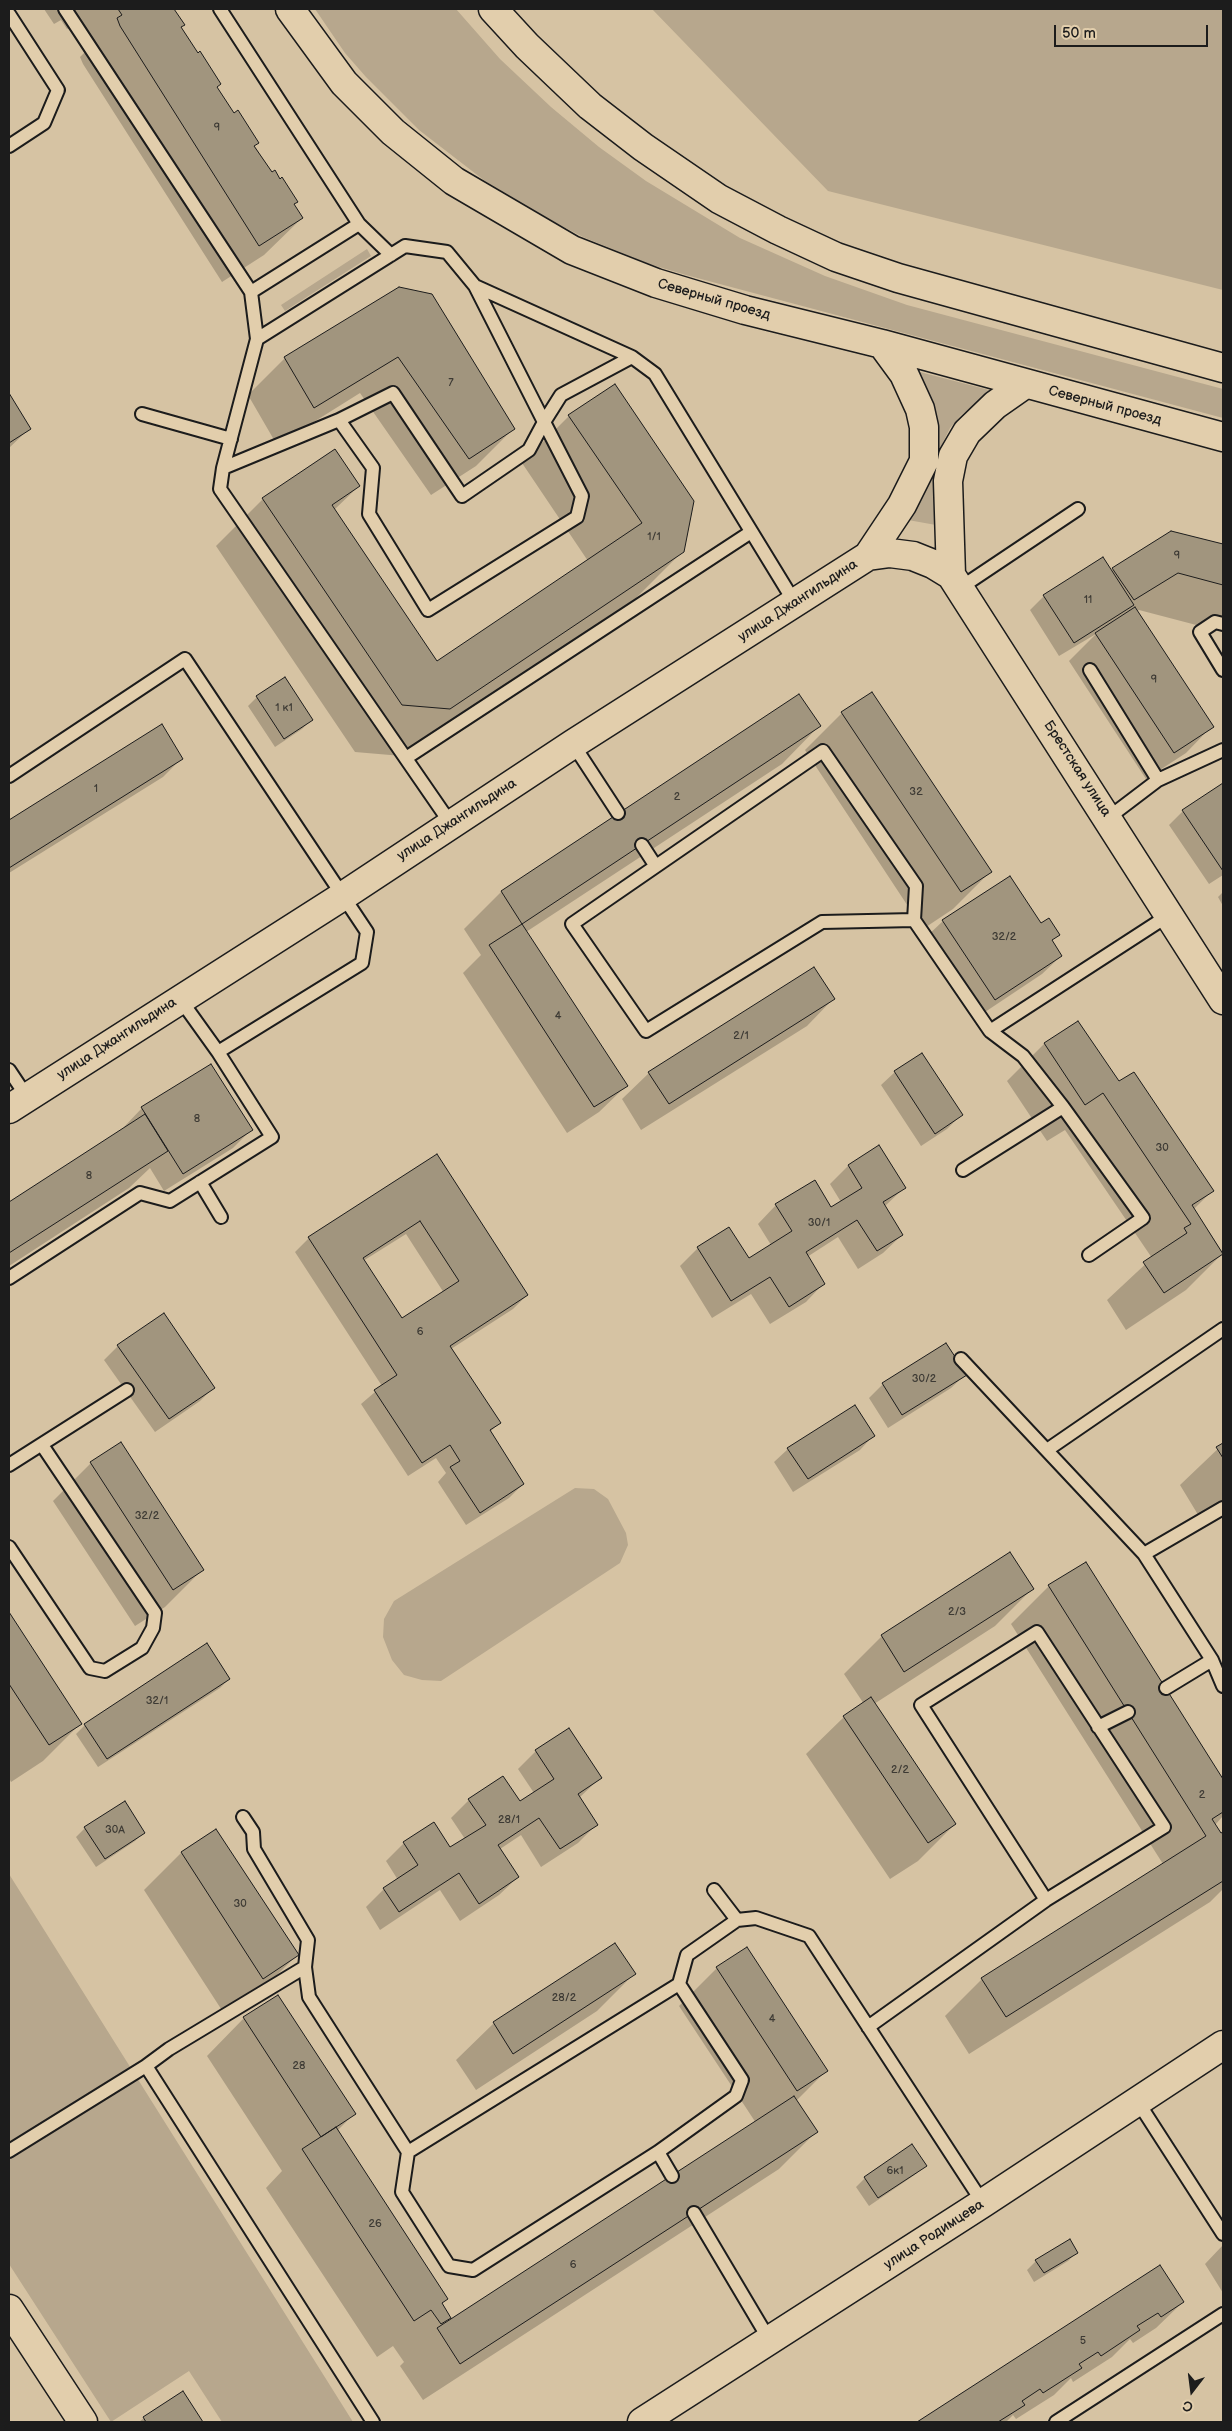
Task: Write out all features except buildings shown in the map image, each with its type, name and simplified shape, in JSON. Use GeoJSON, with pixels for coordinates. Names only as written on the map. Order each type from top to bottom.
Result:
{"type":"FeatureCollection","features":[{"type":"Feature","properties":{"kind":"main road","name":"Северный проезд"},"geometry":{"type":"LineString","coordinates":[[290,9],[344,83],[393,132],[454,181],[572,250],[656,283],[744,310],[882,344],[1223,437]]}},
{"type":"Feature","properties":{"kind":"main road"},"geometry":{"type":"LineString","coordinates":[[494,9],[527,46],[590,106],[628,135],[719,198],[778,230],[836,257],[898,278],[1223,368]]}},
{"type":"Feature","properties":{"kind":"main road"},"geometry":{"type":"LineString","coordinates":[[868,556],[902,505],[924,461],[924,427],[920,410],[904,374],[882,344]]}},
{"type":"Feature","properties":{"kind":"main road"},"geometry":{"type":"LineString","coordinates":[[955,581],[948,481],[953,456],[967,432],[995,405],[1025,384]]}},
{"type":"Feature","properties":{"kind":"main road","name":"улица Джангильдина"},"geometry":{"type":"LineString","coordinates":[[18,1103],[343,896],[573,744],[868,556],[890,553],[913,556]]}},
{"type":"Feature","properties":{"kind":"main road","name":"Брестская улица"},"geometry":{"type":"LineString","coordinates":[[913,556],[933,564],[955,581],[1223,1000]]}},
{"type":"Feature","properties":{"kind":"main road","name":"улица Родимцева"},"geometry":{"type":"LineString","coordinates":[[642,2422],[983,2203],[1223,2045]]}},
{"type":"Feature","properties":{"kind":"main road"},"geometry":{"type":"LineString","coordinates":[[9,2309],[83,2422]]}},
{"type":"Feature","properties":{"kind":"lane"},"geometry":{"type":"LineString","coordinates":[[65,9],[251,292],[257,339],[223,468],[220,488],[451,824]]}},
{"type":"Feature","properties":{"kind":"lane"},"geometry":{"type":"LineString","coordinates":[[220,9],[359,224],[391,255]]}},
{"type":"Feature","properties":{"kind":"lane"},"geometry":{"type":"LineString","coordinates":[[9,14],[58,90],[44,123],[9,146]]}},
{"type":"Feature","properties":{"kind":"lane"},"geometry":{"type":"LineString","coordinates":[[251,292],[359,224]]}},
{"type":"Feature","properties":{"kind":"lane"},"geometry":{"type":"LineString","coordinates":[[257,339],[405,246],[447,252],[475,286],[582,496],[577,517],[428,610],[369,514],[373,468],[339,420]]}},
{"type":"Feature","properties":{"kind":"lane"},"geometry":{"type":"LineString","coordinates":[[475,286],[632,357],[655,374],[795,603]]}},
{"type":"Feature","properties":{"kind":"lane"},"geometry":{"type":"LineString","coordinates":[[223,468],[339,420],[393,393],[462,496],[529,450],[561,395],[632,357]]}},
{"type":"Feature","properties":{"kind":"lane"},"geometry":{"type":"LineString","coordinates":[[142,414],[231,438]]}},
{"type":"Feature","properties":{"kind":"lane"},"geometry":{"type":"LineString","coordinates":[[955,581],[1078,509]]}},
{"type":"Feature","properties":{"kind":"lane"},"geometry":{"type":"LineString","coordinates":[[406,758],[751,532]]}},
{"type":"Feature","properties":{"kind":"lane"},"geometry":{"type":"LineString","coordinates":[[1223,624],[1216,622],[1200,632],[1223,670]]}},
{"type":"Feature","properties":{"kind":"lane"},"geometry":{"type":"LineString","coordinates":[[9,776],[185,659],[367,932],[362,963],[218,1052]]}},
{"type":"Feature","properties":{"kind":"lane"},"geometry":{"type":"LineString","coordinates":[[1090,670],[1158,780]]}},
{"type":"Feature","properties":{"kind":"lane"},"geometry":{"type":"LineString","coordinates":[[573,744],[618,813]]}},
{"type":"Feature","properties":{"kind":"lane"},"geometry":{"type":"LineString","coordinates":[[1108,818],[1158,780],[1223,750]]}},
{"type":"Feature","properties":{"kind":"lane"},"geometry":{"type":"LineString","coordinates":[[914,920],[822,922],[646,1031],[572,924],[823,751],[916,886],[914,920],[990,1031],[1023,1056],[1063,1107],[1143,1218],[1090,1254]]}},
{"type":"Feature","properties":{"kind":"lane"},"geometry":{"type":"LineString","coordinates":[[642,844],[655,865]]}},
{"type":"Feature","properties":{"kind":"lane"},"geometry":{"type":"LineString","coordinates":[[990,1031],[1169,915]]}},
{"type":"Feature","properties":{"kind":"lane"},"geometry":{"type":"LineString","coordinates":[[9,1278],[140,1193],[170,1201],[272,1137],[218,1052],[180,999]]}},
{"type":"Feature","properties":{"kind":"lane"},"geometry":{"type":"LineString","coordinates":[[9,1070],[18,1103]]}},
{"type":"Feature","properties":{"kind":"lane"},"geometry":{"type":"LineString","coordinates":[[963,1170],[1063,1107]]}},
{"type":"Feature","properties":{"kind":"lane"},"geometry":{"type":"LineString","coordinates":[[200,1182],[221,1217]]}},
{"type":"Feature","properties":{"kind":"lane"},"geometry":{"type":"LineString","coordinates":[[1047,1450],[1223,1330]]}},
{"type":"Feature","properties":{"kind":"lane"},"geometry":{"type":"LineString","coordinates":[[961,1359],[1144,1554],[1212,1660],[1223,1686]]}},
{"type":"Feature","properties":{"kind":"lane"},"geometry":{"type":"LineString","coordinates":[[9,1465],[127,1390]]}},
{"type":"Feature","properties":{"kind":"lane"},"geometry":{"type":"LineString","coordinates":[[9,1547],[90,1668],[105,1671],[142,1648],[153,1628],[155,1613],[42,1445]]}},
{"type":"Feature","properties":{"kind":"lane"},"geometry":{"type":"LineString","coordinates":[[1144,1554],[1223,1508]]}},
{"type":"Feature","properties":{"kind":"lane"},"geometry":{"type":"LineString","coordinates":[[868,2027],[1046,1900],[1164,1827],[1037,1632],[921,1705],[1046,1900]]}},
{"type":"Feature","properties":{"kind":"lane"},"geometry":{"type":"LineString","coordinates":[[1166,1688],[1212,1660]]}},
{"type":"Feature","properties":{"kind":"lane"},"geometry":{"type":"LineString","coordinates":[[1098,1727],[1128,1712]]}},
{"type":"Feature","properties":{"kind":"lane"},"geometry":{"type":"LineString","coordinates":[[244,1817],[253,1832],[254,1849],[308,1940],[305,1967],[309,1997],[408,2152],[402,2192],[449,2266],[473,2270],[658,2152],[736,2096],[742,2080],[679,1984]]}},
{"type":"Feature","properties":{"kind":"lane"},"geometry":{"type":"LineString","coordinates":[[714,1890],[737,1920]]}},
{"type":"Feature","properties":{"kind":"lane"},"geometry":{"type":"LineString","coordinates":[[408,2152],[679,1984],[687,1956],[737,1920],[756,1918],[809,1936],[983,2203]]}},
{"type":"Feature","properties":{"kind":"lane"},"geometry":{"type":"LineString","coordinates":[[9,2151],[146,2066],[169,2049],[305,1967]]}},
{"type":"Feature","properties":{"kind":"lane"},"geometry":{"type":"LineString","coordinates":[[146,2066],[373,2422]]}},
{"type":"Feature","properties":{"kind":"lane"},"geometry":{"type":"LineString","coordinates":[[1138,2102],[1223,2234]]}},
{"type":"Feature","properties":{"kind":"lane"},"geometry":{"type":"LineString","coordinates":[[658,2152],[672,2176]]}},
{"type":"Feature","properties":{"kind":"lane"},"geometry":{"type":"LineString","coordinates":[[694,2213],[770,2340]]}},
{"type":"Feature","properties":{"kind":"lane"},"geometry":{"type":"LineString","coordinates":[[1056,2422],[1223,2314]]}},
{"type":"Feature","properties":{"kind":"shaded area"},"geometry":{"type":"Polygon","coordinates":[[[315,9],[456,9],[500,59],[551,107],[599,147],[646,181],[740,238],[825,276],[907,305],[1223,389],[1223,418],[686,275],[649,264],[583,237],[485,181],[419,130],[345,53],[315,9]]]}},
{"type":"Feature","properties":{"kind":"shaded area"},"geometry":{"type":"Polygon","coordinates":[[[652,9],[1223,9],[1223,290],[828,191],[652,9]]]}},
{"type":"Feature","properties":{"kind":"shaded area"},"geometry":{"type":"Polygon","coordinates":[[[367,249],[371,256],[285,311],[281,305],[367,249]]]}},
{"type":"Feature","properties":{"kind":"shaded area"},"geometry":{"type":"Polygon","coordinates":[[[916,371],[993,391],[961,415],[950,428],[943,442],[934,482],[936,525],[908,520],[930,481],[938,440],[938,424],[933,405],[916,371]]]}},
{"type":"Feature","properties":{"kind":"shaded area"},"geometry":{"type":"Polygon","coordinates":[[[575,1488],[594,1489],[608,1499],[626,1533],[628,1545],[620,1563],[441,1681],[422,1680],[404,1675],[392,1660],[383,1637],[384,1619],[394,1601],[575,1488]]]}},
{"type":"Feature","properties":{"kind":"shaded area"},"geometry":{"type":"Polygon","coordinates":[[[9,1874],[353,2422],[222,2422],[189,2371],[111,2422],[9,2264],[9,1874]]]}}]}
